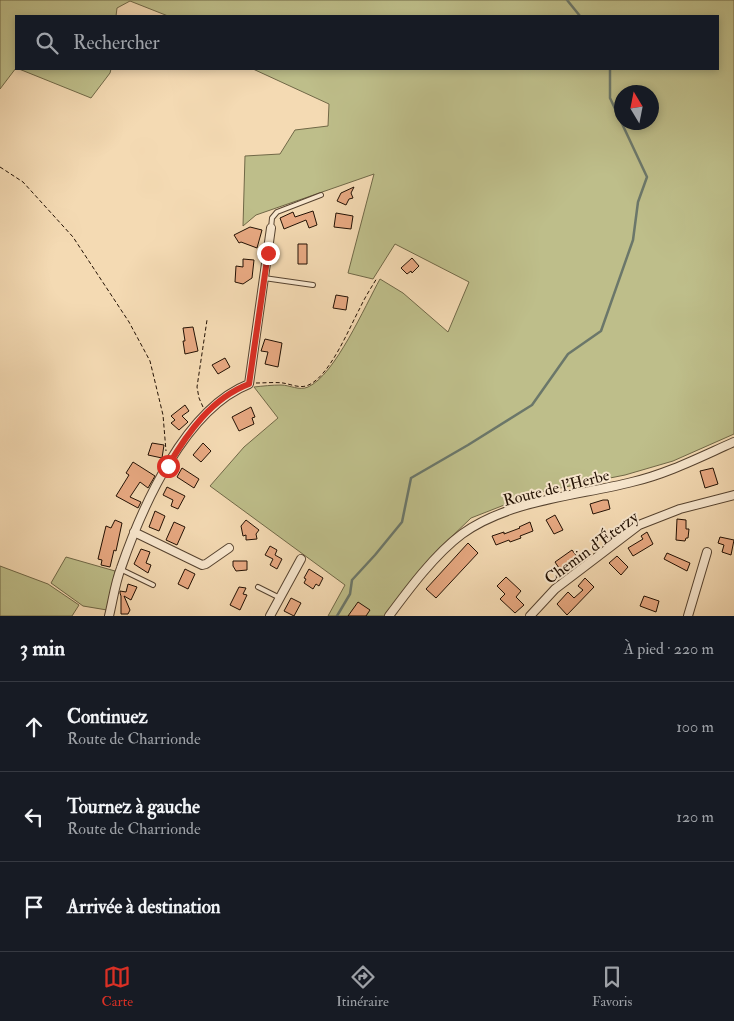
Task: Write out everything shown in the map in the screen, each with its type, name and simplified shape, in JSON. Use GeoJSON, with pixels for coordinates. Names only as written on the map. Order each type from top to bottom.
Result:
{"type":"FeatureCollection","features":[{"type":"Feature","properties":{"kind":"street"},"geometry":{"type":"LineString","coordinates":[[109,616],[120,569],[134,532],[151,495],[177,450],[207,412],[238,388],[249,384],[271,228]]}},
{"type":"Feature","properties":{"kind":"street","name":"Route de l'Herbe"},"geometry":{"type":"LineString","coordinates":[[389,616],[423,573],[454,541],[484,521],[526,505],[633,482],[671,470],[734,442]]}},
{"type":"Feature","properties":{"kind":"street","name":"Chemin d'Éterzy"},"geometry":{"type":"LineString","coordinates":[[530,616],[555,589],[639,525],[680,509],[734,495]]}},
{"type":"Feature","properties":{"kind":"street"},"geometry":{"type":"LineString","coordinates":[[134,532],[202,565],[229,548]]}},
{"type":"Feature","properties":{"kind":"street"},"geometry":{"type":"LineString","coordinates":[[688,616],[707,552]]}},
{"type":"Feature","properties":{"kind":"street"},"geometry":{"type":"LineString","coordinates":[[270,616],[301,559]]}},
{"type":"Feature","properties":{"kind":"lane"},"geometry":{"type":"LineString","coordinates":[[271,228],[272,218],[277,212],[321,195]]}},
{"type":"Feature","properties":{"kind":"lane"},"geometry":{"type":"LineString","coordinates":[[264,278],[313,285]]}},
{"type":"Feature","properties":{"kind":"lane"},"geometry":{"type":"LineString","coordinates":[[120,569],[153,585]]}},
{"type":"Feature","properties":{"kind":"lane"},"geometry":{"type":"LineString","coordinates":[[258,587],[280,598]]}},
{"type":"Feature","properties":{"kind":"path"},"geometry":{"type":"LineString","coordinates":[[0,167],[23,182],[73,237],[129,322],[150,360],[162,415],[168,466]]}},
{"type":"Feature","properties":{"kind":"path"},"geometry":{"type":"LineString","coordinates":[[249,384],[282,383],[305,386],[314,382],[326,370],[341,346],[377,278]]}},
{"type":"Feature","properties":{"kind":"path"},"geometry":{"type":"LineString","coordinates":[[207,320],[197,387],[201,404],[207,412]]}},
{"type":"Feature","properties":{"kind":"green space"},"geometry":{"type":"Polygon","coordinates":[[[0,0],[734,0],[734,434],[673,461],[625,475],[535,493],[471,518],[446,542],[386,613],[388,616],[328,616],[345,585],[210,486],[244,447],[278,418],[254,387],[281,385],[305,388],[318,380],[339,355],[380,279],[403,293],[448,332],[469,282],[395,244],[373,279],[348,273],[374,174],[256,215],[243,226],[245,156],[280,154],[295,130],[328,126],[329,104],[255,70],[719,70],[719,15],[165,15],[130,1],[117,8],[116,15],[15,15],[15,69],[0,89],[0,0]]]}},
{"type":"Feature","properties":{"kind":"green space"},"geometry":{"type":"Polygon","coordinates":[[[21,70],[111,70],[91,98],[21,70]]]}},
{"type":"Feature","properties":{"kind":"green space"},"geometry":{"type":"Polygon","coordinates":[[[66,557],[115,571],[107,610],[83,606],[51,583],[66,557]]]}},
{"type":"Feature","properties":{"kind":"green space"},"geometry":{"type":"Polygon","coordinates":[[[0,566],[48,584],[79,605],[72,616],[0,616],[0,566]]]}},
{"type":"Feature","properties":{"kind":"building"},"geometry":{"type":"Polygon","coordinates":[[[354,187],[351,193],[353,198],[349,199],[346,205],[337,201],[341,193],[354,187]]]}},
{"type":"Feature","properties":{"kind":"building"},"geometry":{"type":"Polygon","coordinates":[[[313,211],[317,225],[309,228],[306,220],[284,229],[280,218],[293,212],[295,217],[313,211]]]}},
{"type":"Feature","properties":{"kind":"building"},"geometry":{"type":"Polygon","coordinates":[[[336,213],[353,216],[351,229],[334,227],[336,213]]]}},
{"type":"Feature","properties":{"kind":"building"},"geometry":{"type":"Polygon","coordinates":[[[250,227],[262,230],[257,248],[239,243],[234,235],[250,227]]]}},
{"type":"Feature","properties":{"kind":"building"},"geometry":{"type":"Polygon","coordinates":[[[298,244],[307,244],[307,264],[298,264],[298,244]]]}},
{"type":"Feature","properties":{"kind":"building"},"geometry":{"type":"Polygon","coordinates":[[[412,258],[419,266],[412,273],[411,271],[407,274],[401,268],[412,258]]]}},
{"type":"Feature","properties":{"kind":"building"},"geometry":{"type":"Polygon","coordinates":[[[243,259],[254,260],[252,278],[243,284],[235,282],[236,266],[243,267],[243,259]]]}},
{"type":"Feature","properties":{"kind":"building"},"geometry":{"type":"Polygon","coordinates":[[[336,295],[348,297],[346,310],[333,308],[336,295]]]}},
{"type":"Feature","properties":{"kind":"building"},"geometry":{"type":"Polygon","coordinates":[[[193,327],[198,351],[185,354],[183,328],[193,327]]]}},
{"type":"Feature","properties":{"kind":"building"},"geometry":{"type":"Polygon","coordinates":[[[265,339],[282,343],[278,367],[265,364],[268,352],[261,351],[265,339]]]}},
{"type":"Feature","properties":{"kind":"building"},"geometry":{"type":"Polygon","coordinates":[[[225,358],[230,367],[218,374],[212,365],[225,358]]]}},
{"type":"Feature","properties":{"kind":"building"},"geometry":{"type":"Polygon","coordinates":[[[185,405],[189,411],[182,416],[188,422],[179,430],[171,423],[175,420],[171,416],[185,405]]]}},
{"type":"Feature","properties":{"kind":"building"},"geometry":{"type":"Polygon","coordinates":[[[251,407],[255,417],[252,418],[254,424],[239,431],[232,417],[251,407]]]}},
{"type":"Feature","properties":{"kind":"building"},"geometry":{"type":"Polygon","coordinates":[[[152,443],[164,445],[162,458],[148,455],[152,443]]]}},
{"type":"Feature","properties":{"kind":"building"},"geometry":{"type":"Polygon","coordinates":[[[203,443],[211,451],[201,462],[193,455],[203,443]]]}},
{"type":"Feature","properties":{"kind":"building"},"geometry":{"type":"Polygon","coordinates":[[[133,462],[155,476],[148,488],[140,482],[130,497],[141,502],[138,508],[116,496],[129,475],[126,473],[133,462]]]}},
{"type":"Feature","properties":{"kind":"building"},"geometry":{"type":"Polygon","coordinates":[[[182,468],[199,479],[194,488],[177,477],[182,468]]]}},
{"type":"Feature","properties":{"kind":"building"},"geometry":{"type":"Polygon","coordinates":[[[713,468],[718,484],[705,488],[700,471],[713,468]]]}},
{"type":"Feature","properties":{"kind":"building"},"geometry":{"type":"Polygon","coordinates":[[[167,487],[185,496],[178,509],[171,506],[173,500],[163,495],[167,487]]]}},
{"type":"Feature","properties":{"kind":"building"},"geometry":{"type":"Polygon","coordinates":[[[608,500],[610,509],[593,514],[590,504],[608,500]]]}},
{"type":"Feature","properties":{"kind":"building"},"geometry":{"type":"Polygon","coordinates":[[[155,511],[165,516],[159,531],[149,527],[155,511]]]}},
{"type":"Feature","properties":{"kind":"building"},"geometry":{"type":"Polygon","coordinates":[[[555,515],[563,530],[554,534],[546,520],[555,515]]]}},
{"type":"Feature","properties":{"kind":"building"},"geometry":{"type":"Polygon","coordinates":[[[677,519],[686,520],[686,529],[689,529],[688,538],[685,541],[676,540],[677,519]]]}},
{"type":"Feature","properties":{"kind":"building"},"geometry":{"type":"Polygon","coordinates":[[[115,520],[122,523],[116,551],[114,550],[110,567],[101,565],[102,560],[98,559],[106,526],[111,528],[115,520]]]}},
{"type":"Feature","properties":{"kind":"building"},"geometry":{"type":"Polygon","coordinates":[[[246,520],[259,530],[256,534],[257,539],[246,540],[246,535],[243,536],[241,526],[246,520]]]}},
{"type":"Feature","properties":{"kind":"building"},"geometry":{"type":"Polygon","coordinates":[[[174,522],[185,527],[177,545],[166,540],[174,522]]]}},
{"type":"Feature","properties":{"kind":"building"},"geometry":{"type":"Polygon","coordinates":[[[530,522],[533,531],[520,536],[521,538],[496,545],[492,536],[504,532],[504,534],[530,522]]]}},
{"type":"Feature","properties":{"kind":"building"},"geometry":{"type":"Polygon","coordinates":[[[647,532],[653,544],[633,556],[628,548],[643,539],[641,536],[647,532]]]}},
{"type":"Feature","properties":{"kind":"building"},"geometry":{"type":"Polygon","coordinates":[[[720,537],[734,540],[731,555],[722,552],[724,545],[718,543],[720,537]]]}},
{"type":"Feature","properties":{"kind":"building"},"geometry":{"type":"Polygon","coordinates":[[[468,543],[478,553],[436,598],[426,589],[468,543]]]}},
{"type":"Feature","properties":{"kind":"building"},"geometry":{"type":"Polygon","coordinates":[[[270,546],[277,550],[275,555],[282,559],[277,569],[270,565],[273,559],[265,555],[270,546]]]}},
{"type":"Feature","properties":{"kind":"building"},"geometry":{"type":"Polygon","coordinates":[[[141,549],[150,552],[146,563],[151,565],[148,573],[134,564],[141,549]]]}},
{"type":"Feature","properties":{"kind":"building"},"geometry":{"type":"Polygon","coordinates":[[[572,550],[578,558],[561,571],[555,562],[572,550]]]}},
{"type":"Feature","properties":{"kind":"building"},"geometry":{"type":"Polygon","coordinates":[[[667,553],[690,563],[687,571],[664,559],[667,553]]]}},
{"type":"Feature","properties":{"kind":"building"},"geometry":{"type":"Polygon","coordinates":[[[617,556],[628,567],[621,575],[609,563],[617,556]]]}},
{"type":"Feature","properties":{"kind":"building"},"geometry":{"type":"Polygon","coordinates":[[[233,561],[247,561],[247,570],[236,571],[233,561]]]}},
{"type":"Feature","properties":{"kind":"building"},"geometry":{"type":"Polygon","coordinates":[[[185,569],[195,574],[188,589],[178,584],[185,569]]]}},
{"type":"Feature","properties":{"kind":"building"},"geometry":{"type":"Polygon","coordinates":[[[309,569],[323,578],[319,586],[316,584],[313,589],[304,583],[306,579],[304,578],[309,569]]]}},
{"type":"Feature","properties":{"kind":"building"},"geometry":{"type":"Polygon","coordinates":[[[506,577],[521,591],[516,597],[524,605],[515,613],[500,599],[505,594],[497,586],[506,577]]]}},
{"type":"Feature","properties":{"kind":"building"},"geometry":{"type":"Polygon","coordinates":[[[585,578],[594,587],[567,615],[557,604],[568,592],[574,598],[583,590],[578,586],[585,578]]]}},
{"type":"Feature","properties":{"kind":"building"},"geometry":{"type":"Polygon","coordinates":[[[128,584],[137,587],[131,600],[124,596],[130,610],[128,614],[121,614],[120,591],[126,592],[128,584]]]}},
{"type":"Feature","properties":{"kind":"building"},"geometry":{"type":"Polygon","coordinates":[[[239,587],[246,588],[243,594],[247,595],[240,610],[230,605],[239,587]]]}},
{"type":"Feature","properties":{"kind":"building"},"geometry":{"type":"Polygon","coordinates":[[[644,596],[659,601],[656,612],[640,606],[644,596]]]}},
{"type":"Feature","properties":{"kind":"building"},"geometry":{"type":"Polygon","coordinates":[[[291,598],[301,603],[294,616],[284,611],[291,598]]]}},
{"type":"Feature","properties":{"kind":"building"},"geometry":{"type":"Polygon","coordinates":[[[358,602],[370,610],[366,616],[348,616],[358,602]]]}},
{"type":"Feature","properties":{"kind":"waterway"},"geometry":{"type":"LineString","coordinates":[[567,0],[579,15]]}},
{"type":"Feature","properties":{"kind":"waterway"},"geometry":{"type":"LineString","coordinates":[[337,616],[350,594],[352,580],[402,522],[411,478],[532,405],[568,354],[601,331],[633,240],[638,202],[647,177],[610,98],[610,70]]}},
{"type":"Feature","properties":{"kind":"route"},"geometry":{"type":"LineString","coordinates":[[168,466],[177,450],[207,412],[238,388],[249,384],[268,253]]}}]}
